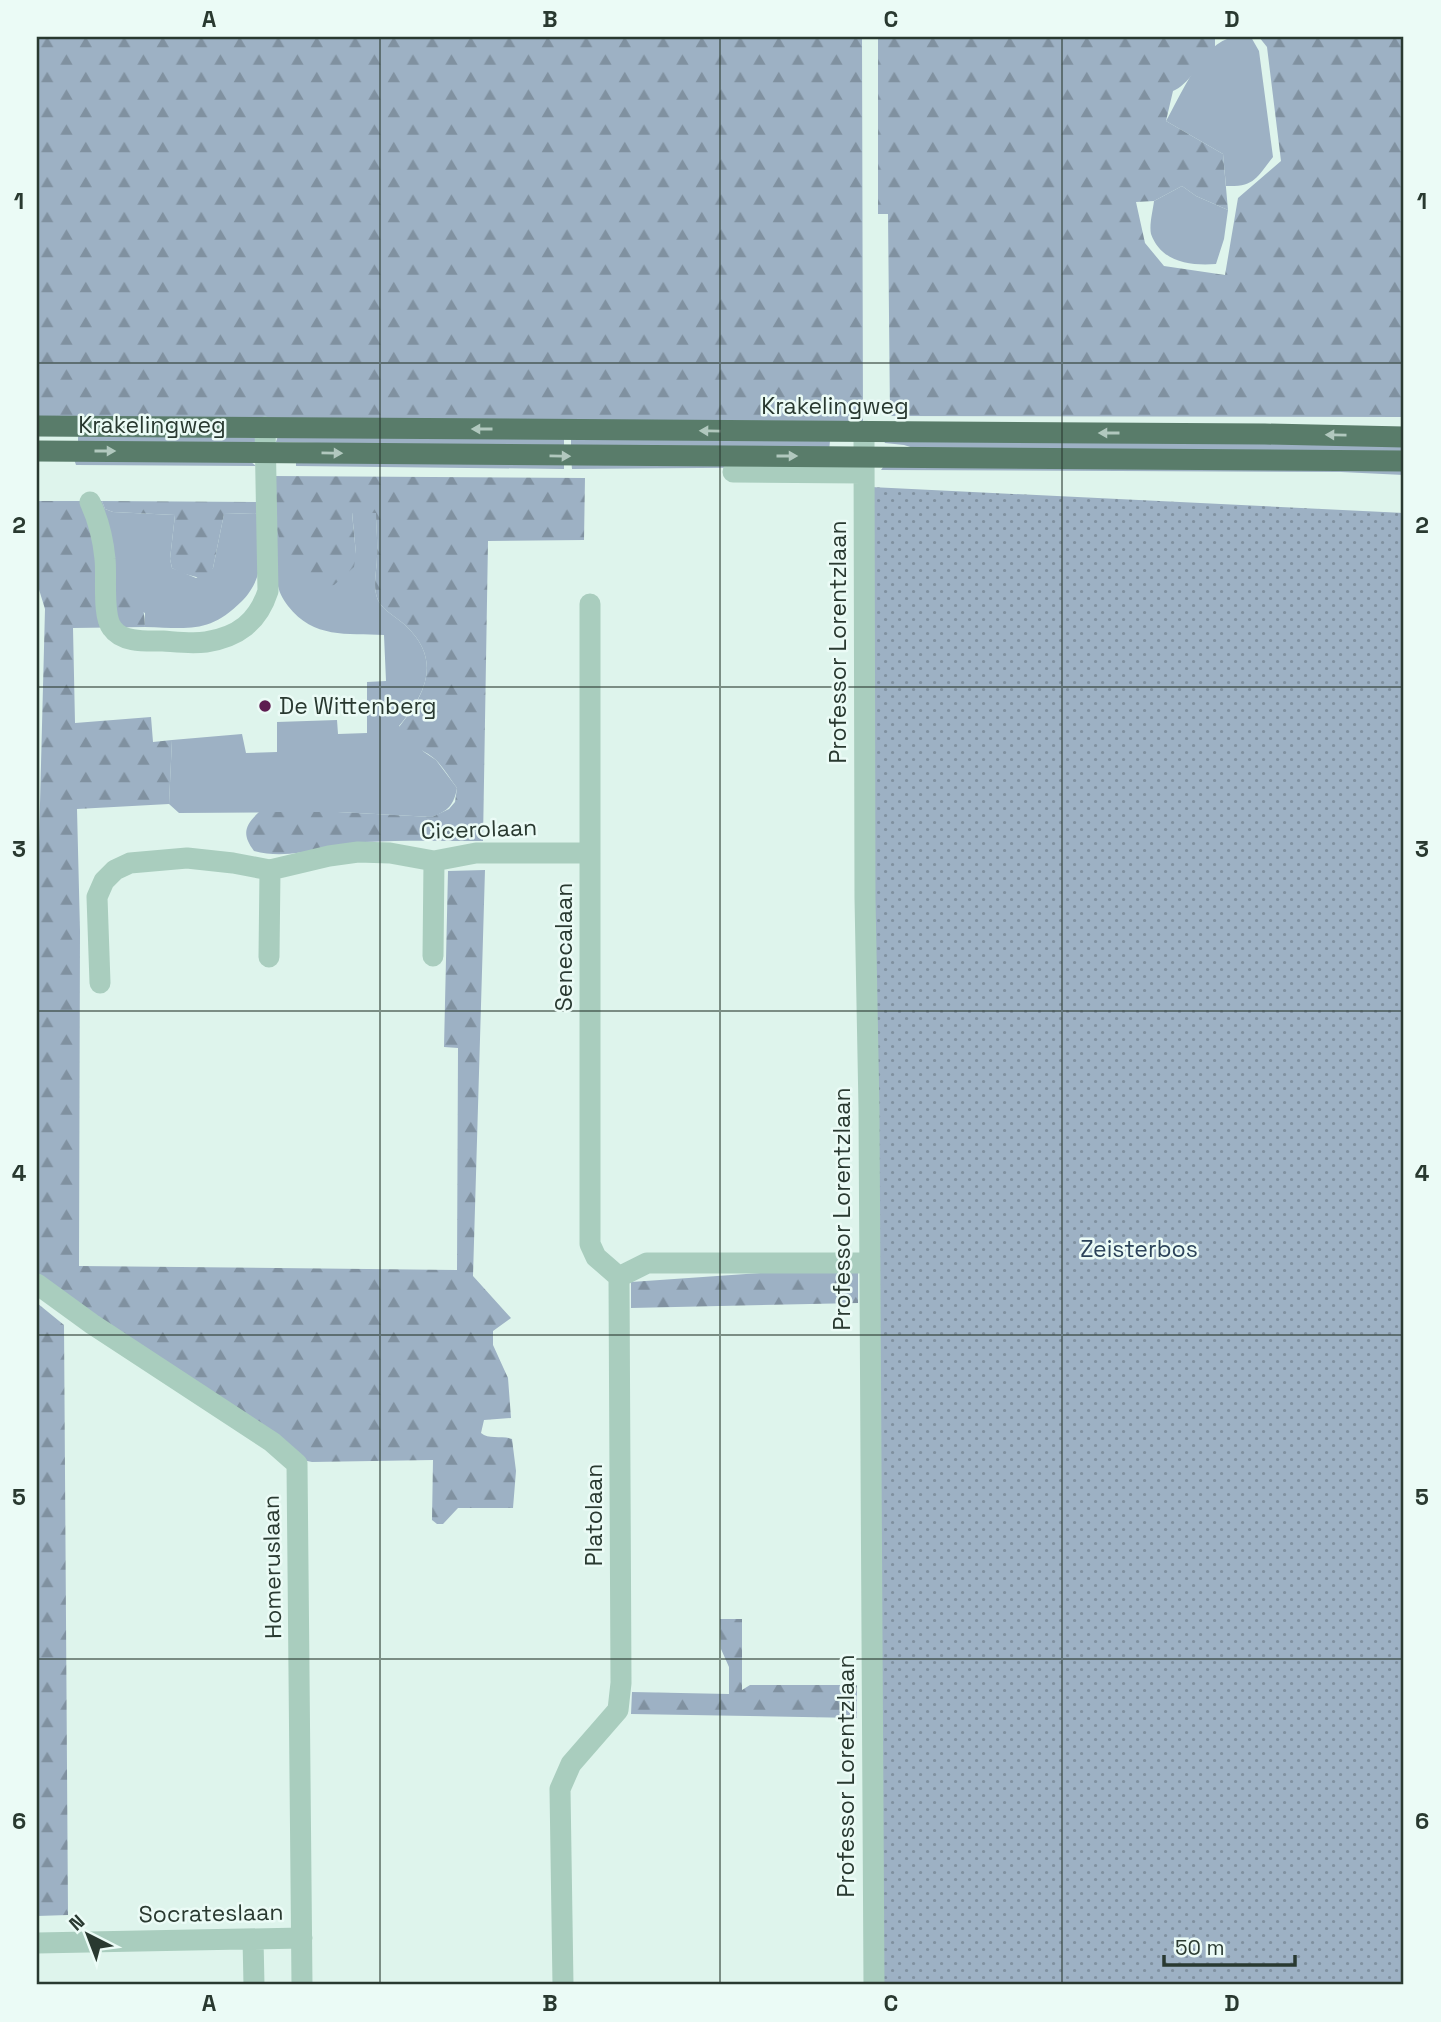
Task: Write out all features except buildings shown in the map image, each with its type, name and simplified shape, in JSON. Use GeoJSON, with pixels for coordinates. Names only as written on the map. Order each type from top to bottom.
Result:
{"type":"FeatureCollection","features":[{"type":"Feature","properties":{"kind":"main road","name":"Krakelingweg"},"geometry":{"type":"LineString","coordinates":[[37,426],[1404,437]]}},
{"type":"Feature","properties":{"kind":"main road","name":"Krakelingweg"},"geometry":{"type":"LineString","coordinates":[[37,451],[592,456],[863,465],[1404,461]]}},
{"type":"Feature","properties":{"kind":"street"},"geometry":{"type":"LineString","coordinates":[[90,502],[100,523],[106,560],[107,613],[111,628],[122,637],[144,641],[202,643],[226,638],[247,625],[262,610],[268,591],[265,427]]}},
{"type":"Feature","properties":{"kind":"street","name":"Professor Lorentzlaan"},"geometry":{"type":"LineString","coordinates":[[864,433],[874,1985]]}},
{"type":"Feature","properties":{"kind":"street","name":"Krakelingweg"},"geometry":{"type":"LineString","coordinates":[[733,472],[863,465]]}},
{"type":"Feature","properties":{"kind":"street","name":"Senecalaan"},"geometry":{"type":"LineString","coordinates":[[590,604],[590,1244],[596,1257],[619,1277]]}},
{"type":"Feature","properties":{"kind":"street","name":"Cicerolaan"},"geometry":{"type":"LineString","coordinates":[[100,983],[97,897],[104,881],[115,870],[130,863],[187,858],[270,870],[358,852],[390,853],[434,861],[476,853],[590,853]]}},
{"type":"Feature","properties":{"kind":"street"},"geometry":{"type":"LineString","coordinates":[[433,956],[434,861]]}},
{"type":"Feature","properties":{"kind":"street"},"geometry":{"type":"LineString","coordinates":[[269,957],[270,870]]}},
{"type":"Feature","properties":{"kind":"street"},"geometry":{"type":"LineString","coordinates":[[619,1277],[647,1263],[868,1263]]}},
{"type":"Feature","properties":{"kind":"street","name":"Platolaan"},"geometry":{"type":"LineString","coordinates":[[563,1985],[560,1789],[571,1764],[618,1710],[621,1683],[619,1277]]}},
{"type":"Feature","properties":{"kind":"street","name":"Homeruslaan"},"geometry":{"type":"LineString","coordinates":[[37,1284],[92,1324],[272,1442],[297,1464],[302,1985]]}},
{"type":"Feature","properties":{"kind":"street","name":"Socrateslaan"},"geometry":{"type":"LineString","coordinates":[[37,1943],[302,1938]]}},
{"type":"Feature","properties":{"kind":"street"},"geometry":{"type":"LineString","coordinates":[[253,1939],[254,1985]]}},
{"type":"Feature","properties":{"kind":"green space"},"geometry":{"type":"Polygon","coordinates":[[[37,37],[862,37],[863,426],[37,420],[37,37]]]}},
{"type":"Feature","properties":{"kind":"green space"},"geometry":{"type":"Polygon","coordinates":[[[878,37],[1215,37],[1215,48],[1189,78],[1173,91],[1166,121],[1223,154],[1228,210],[1196,196],[1182,186],[1154,201],[1136,202],[1145,243],[1164,266],[1225,275],[1238,198],[1281,161],[1267,47],[1259,37],[1404,37],[1404,417],[890,416],[888,214],[878,214],[878,37]]]}},
{"type":"Feature","properties":{"kind":"green space"},"geometry":{"type":"Polygon","coordinates":[[[1234,37],[1251,37],[1259,51],[1273,157],[1254,180],[1243,185],[1226,186],[1223,154],[1166,121],[1193,72],[1212,49],[1222,41],[1234,37]]]}},
{"type":"Feature","properties":{"kind":"green space"},"geometry":{"type":"Polygon","coordinates":[[[1182,186],[1196,196],[1228,210],[1224,239],[1216,264],[1177,260],[1162,251],[1151,234],[1154,201],[1182,186]]]}},
{"type":"Feature","properties":{"kind":"green space"},"geometry":{"type":"Polygon","coordinates":[[[78,431],[256,438],[259,443],[78,445],[78,431]]]}},
{"type":"Feature","properties":{"kind":"green space"},"geometry":{"type":"Polygon","coordinates":[[[279,433],[564,435],[564,449],[276,442],[279,433]]]}},
{"type":"Feature","properties":{"kind":"green space"},"geometry":{"type":"Polygon","coordinates":[[[571,435],[830,441],[829,451],[571,449],[571,435]]]}},
{"type":"Feature","properties":{"kind":"green space"},"geometry":{"type":"Polygon","coordinates":[[[884,441],[1404,442],[1404,456],[923,451],[884,441]]]}},
{"type":"Feature","properties":{"kind":"green space"},"geometry":{"type":"Polygon","coordinates":[[[73,456],[245,457],[256,466],[76,465],[73,456]]]}},
{"type":"Feature","properties":{"kind":"green space"},"geometry":{"type":"Polygon","coordinates":[[[296,457],[564,459],[564,469],[296,466],[296,457]]]}},
{"type":"Feature","properties":{"kind":"green space"},"geometry":{"type":"Polygon","coordinates":[[[571,459],[829,467],[572,469],[571,459]]]}},
{"type":"Feature","properties":{"kind":"green space"},"geometry":{"type":"Polygon","coordinates":[[[886,463],[1404,467],[1404,475],[1341,472],[881,470],[886,463]]]}},
{"type":"Feature","properties":{"kind":"green space"},"geometry":{"type":"Polygon","coordinates":[[[273,476],[585,478],[584,540],[488,541],[483,841],[365,842],[282,854],[254,851],[250,845],[246,831],[259,812],[338,812],[432,817],[449,809],[455,802],[457,788],[436,760],[409,743],[401,734],[399,727],[423,690],[427,664],[417,639],[383,607],[376,595],[376,513],[352,513],[356,554],[354,567],[334,585],[317,583],[302,572],[282,549],[276,526],[273,476]]]}},
{"type":"Feature","properties":{"kind":"green space","name":"Zeisterbos"},"geometry":{"type":"Polygon","coordinates":[[[871,487],[1404,513],[1404,1985],[875,1985],[871,487]]]}},
{"type":"Feature","properties":{"kind":"green space"},"geometry":{"type":"Polygon","coordinates":[[[37,501],[88,501],[96,528],[110,524],[112,594],[134,597],[144,611],[145,627],[73,628],[75,723],[151,717],[153,742],[172,740],[169,804],[77,809],[80,931],[79,1266],[457,1270],[458,1048],[444,1047],[448,871],[485,870],[473,1276],[511,1318],[493,1331],[493,1345],[508,1378],[511,1418],[484,1420],[481,1433],[512,1439],[516,1471],[513,1508],[458,1508],[443,1524],[437,1524],[432,1520],[433,1460],[312,1462],[298,1459],[37,1275],[37,920],[45,609],[37,583],[37,501]]]}},
{"type":"Feature","properties":{"kind":"green space"},"geometry":{"type":"Polygon","coordinates":[[[88,501],[102,501],[105,509],[113,512],[175,515],[170,559],[172,568],[196,578],[213,568],[224,514],[259,513],[260,561],[253,586],[230,612],[208,624],[186,628],[145,627],[145,613],[111,594],[88,501]]]}},
{"type":"Feature","properties":{"kind":"green space"},"geometry":{"type":"Polygon","coordinates":[[[102,501],[257,502],[259,513],[224,514],[213,568],[204,579],[172,568],[170,559],[175,515],[113,512],[105,509],[102,501]]]}},
{"type":"Feature","properties":{"kind":"green space"},"geometry":{"type":"Polygon","coordinates":[[[352,512],[376,513],[376,595],[383,607],[417,639],[427,664],[423,689],[399,726],[424,752],[436,760],[457,788],[452,803],[446,810],[432,817],[338,812],[179,813],[169,804],[172,740],[242,734],[246,753],[277,752],[277,722],[337,720],[338,734],[367,733],[367,682],[386,681],[384,635],[344,634],[309,624],[288,606],[279,589],[276,575],[276,526],[356,554],[352,512]]]}},
{"type":"Feature","properties":{"kind":"green space"},"geometry":{"type":"Polygon","coordinates":[[[858,1266],[858,1303],[631,1308],[631,1282],[858,1266]]]}},
{"type":"Feature","properties":{"kind":"green space"},"geometry":{"type":"Polygon","coordinates":[[[37,1303],[64,1325],[68,1915],[37,1916],[37,1303]]]}},
{"type":"Feature","properties":{"kind":"green space"},"geometry":{"type":"Polygon","coordinates":[[[720,1619],[742,1619],[742,1690],[750,1685],[857,1685],[857,1718],[631,1714],[632,1692],[729,1694],[729,1667],[721,1649],[720,1619]]]}},
{"type":"Feature","properties":{"kind":"place","name":"De Wittenberg"},"geometry":{"type":"Point","coordinates":[265,706]}}]}
